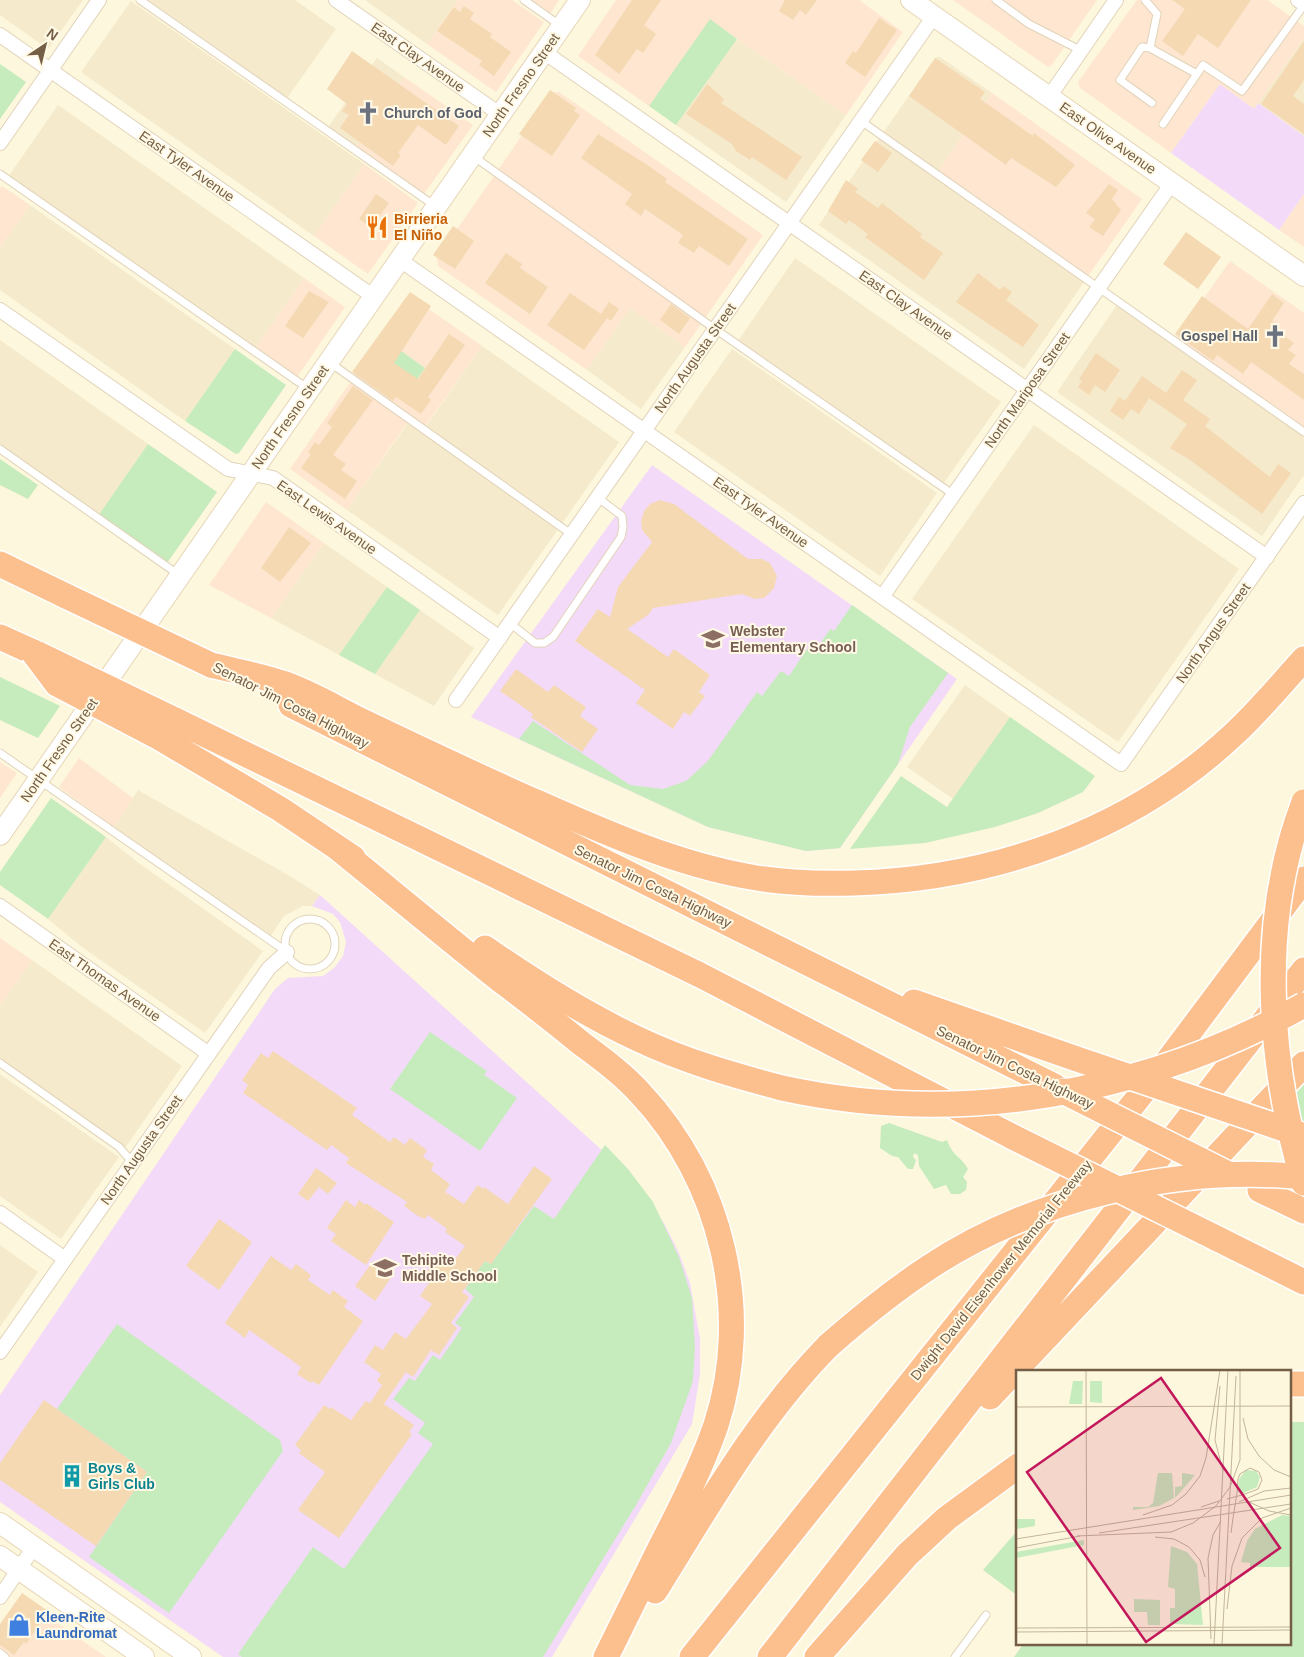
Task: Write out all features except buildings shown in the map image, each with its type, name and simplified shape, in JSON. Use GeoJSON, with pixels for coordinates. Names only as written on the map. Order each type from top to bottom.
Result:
{"type":"FeatureCollection","features":[{"type":"Feature","properties":{"kind":"highway","name":"Senator Jim Costa Highway"},"geometry":{"type":"LineString","coordinates":[[0,564],[211,665],[1304,1211]]}},
{"type":"Feature","properties":{"kind":"highway"},"geometry":{"type":"LineString","coordinates":[[0,637],[33,652],[57,684],[166,729],[700,975],[1013,1137],[1304,1282]]}},
{"type":"Feature","properties":{"kind":"highway"},"geometry":{"type":"LineString","coordinates":[[211,665],[283,683],[447,762],[611,834],[660,852],[750,877],[795,883],[842,883],[890,882],[942,876],[1010,861],[1114,820],[1161,791],[1234,734],[1304,659]]}},
{"type":"Feature","properties":{"kind":"highway"},"geometry":{"type":"LineString","coordinates":[[166,729],[280,809],[519,971],[587,1013],[666,1051],[717,1069],[782,1088],[853,1100],[928,1104],[988,1102],[1075,1091],[1136,1077],[1196,1057],[1255,1031],[1304,1005]]}},
{"type":"Feature","properties":{"kind":"highway"},"geometry":{"type":"LineString","coordinates":[[1304,802],[1289,854],[1277,914],[1274,1017],[1282,1097],[1292,1144],[1304,1183]]}},
{"type":"Feature","properties":{"kind":"highway"},"geometry":{"type":"LineString","coordinates":[[339,848],[444,936],[603,1060],[640,1093],[683,1152],[711,1210],[720,1235],[731,1301],[730,1367],[724,1398],[716,1425],[693,1481],[606,1657]]}},
{"type":"Feature","properties":{"kind":"highway","name":"Dwight David Eisenhower Memorial Freeway"},"geometry":{"type":"LineString","coordinates":[[692,1657],[1170,1058],[1304,879]]}},
{"type":"Feature","properties":{"kind":"highway"},"geometry":{"type":"LineString","coordinates":[[814,967],[1304,1136]]}},
{"type":"Feature","properties":{"kind":"highway"},"geometry":{"type":"LineString","coordinates":[[770,1657],[1304,970]]}},
{"type":"Feature","properties":{"kind":"highway"},"geometry":{"type":"LineString","coordinates":[[896,1495],[1304,1064]]}},
{"type":"Feature","properties":{"kind":"highway"},"geometry":{"type":"LineString","coordinates":[[613,1657],[747,1445],[786,1392],[829,1345],[871,1309],[929,1267],[1014,1223],[1056,1208],[1129,1187],[1216,1174],[1276,1174],[1304,1177]]}},
{"type":"Feature","properties":{"kind":"highway"},"geometry":{"type":"LineString","coordinates":[[817,1657],[907,1555],[947,1518],[1016,1467]]}},
{"type":"Feature","properties":{"kind":"main road","name":"North Fresno Street"},"geometry":{"type":"LineString","coordinates":[[0,835],[580,0]]}},
{"type":"Feature","properties":{"kind":"main road","name":"East Olive Avenue"},"geometry":{"type":"LineString","coordinates":[[911,0],[1304,276]]}},
{"type":"Feature","properties":{"kind":"main road"},"geometry":{"type":"LineString","coordinates":[[0,1523],[191,1657]]}},
{"type":"Feature","properties":{"kind":"main road"},"geometry":{"type":"LineString","coordinates":[[0,1556],[144,1657]]}},
{"type":"Feature","properties":{"kind":"street"},"geometry":{"type":"LineString","coordinates":[[0,142],[99,0]]}},
{"type":"Feature","properties":{"kind":"street","name":"East Clay Avenue"},"geometry":{"type":"LineString","coordinates":[[336,0],[501,115]]}},
{"type":"Feature","properties":{"kind":"street"},"geometry":{"type":"LineString","coordinates":[[1049,97],[1116,0]]}},
{"type":"Feature","properties":{"kind":"street"},"geometry":{"type":"LineString","coordinates":[[1298,0],[1304,5]]}},
{"type":"Feature","properties":{"kind":"street","name":"North Augusta Street"},"geometry":{"type":"LineString","coordinates":[[456,700],[570,534],[934,16]]}},
{"type":"Feature","properties":{"kind":"street","name":"East Tyler Avenue"},"geometry":{"type":"LineString","coordinates":[[0,35],[374,297]]}},
{"type":"Feature","properties":{"kind":"street","name":"East Clay Avenue"},"geometry":{"type":"LineString","coordinates":[[544,52],[1267,557]]}},
{"type":"Feature","properties":{"kind":"street","name":"North Mariposa Street"},"geometry":{"type":"LineString","coordinates":[[882,597],[1172,183]]}},
{"type":"Feature","properties":{"kind":"street","name":"East Tyler Avenue"},"geometry":{"type":"LineString","coordinates":[[400,260],[1121,764]]}},
{"type":"Feature","properties":{"kind":"street","name":"East Lewis Avenue"},"geometry":{"type":"LineString","coordinates":[[0,310],[228,469],[273,478],[500,638]]}},
{"type":"Feature","properties":{"kind":"street","name":"North Angus Street"},"geometry":{"type":"LineString","coordinates":[[1121,764],[1304,503]]}},
{"type":"Feature","properties":{"kind":"street","name":"East Thomas Avenue"},"geometry":{"type":"LineString","coordinates":[[0,906],[209,1054]]}},
{"type":"Feature","properties":{"kind":"street","name":"North Augusta Street"},"geometry":{"type":"LineString","coordinates":[[0,1352],[269,968],[287,952]]}},
{"type":"Feature","properties":{"kind":"street"},"geometry":{"type":"LineString","coordinates":[[0,1214],[66,1259]]}},
{"type":"Feature","properties":{"kind":"street"},"geometry":{"type":"LineString","coordinates":[[0,1597],[34,1546]]}},
{"type":"Feature","properties":{"kind":"lane"},"geometry":{"type":"LineString","coordinates":[[140,0],[436,207]]}},
{"type":"Feature","properties":{"kind":"lane"},"geometry":{"type":"LineString","coordinates":[[524,0],[562,26]]}},
{"type":"Feature","properties":{"kind":"lane"},"geometry":{"type":"LineString","coordinates":[[996,0],[1029,24],[1082,51]]}},
{"type":"Feature","properties":{"kind":"lane"},"geometry":{"type":"LineString","coordinates":[[1144,0],[1157,14],[1150,48]]}},
{"type":"Feature","properties":{"kind":"lane"},"geometry":{"type":"LineString","coordinates":[[1163,124],[1203,65],[1242,91],[1304,5]]}},
{"type":"Feature","properties":{"kind":"lane"},"geometry":{"type":"LineString","coordinates":[[1152,103],[1120,80],[1142,47],[1150,48],[1197,74]]}},
{"type":"Feature","properties":{"kind":"lane"},"geometry":{"type":"LineString","coordinates":[[861,121],[1304,432]]}},
{"type":"Feature","properties":{"kind":"lane"},"geometry":{"type":"LineString","coordinates":[[472,156],[715,329],[954,495]]}},
{"type":"Feature","properties":{"kind":"lane"},"geometry":{"type":"LineString","coordinates":[[0,174],[310,389]]}},
{"type":"Feature","properties":{"kind":"lane"},"geometry":{"type":"LineString","coordinates":[[329,362],[570,534]]}},
{"type":"Feature","properties":{"kind":"lane"},"geometry":{"type":"LineString","coordinates":[[0,449],[180,576]]}},
{"type":"Feature","properties":{"kind":"lane"},"geometry":{"type":"LineString","coordinates":[[510,623],[535,643],[544,644],[553,637],[621,537],[623,527],[622,516],[597,497]]}},
{"type":"Feature","properties":{"kind":"lane"},"geometry":{"type":"LineString","coordinates":[[0,753],[287,952],[297,965],[313,969],[321,967],[333,955],[335,939],[326,925],[312,919],[304,920],[291,929],[287,936],[287,952]]}},
{"type":"Feature","properties":{"kind":"lane"},"geometry":{"type":"LineString","coordinates":[[0,1063],[119,1147],[132,1162]]}},
{"type":"Feature","properties":{"kind":"lane"},"geometry":{"type":"LineString","coordinates":[[954,1657],[986,1615]]}},
{"type":"Feature","properties":{"kind":"lane"},"geometry":{"type":"LineString","coordinates":[[0,1653],[5,1657]]}},
{"type":"Feature","properties":{"kind":"shaded area"},"geometry":{"type":"Polygon","coordinates":[[[0,0],[83,0],[48,49],[0,15],[0,0]]]}},
{"type":"Feature","properties":{"kind":"shaded area"},"geometry":{"type":"Polygon","coordinates":[[[148,0],[295,0],[336,29],[287,98],[148,0]]]}},
{"type":"Feature","properties":{"kind":"shaded area"},"geometry":{"type":"Polygon","coordinates":[[[365,0],[458,0],[427,44],[365,0]]]}},
{"type":"Feature","properties":{"kind":"shaded area"},"geometry":{"type":"Polygon","coordinates":[[[458,0],[512,0],[544,22],[496,92],[427,44],[458,0]]]}},
{"type":"Feature","properties":{"kind":"shaded area"},"geometry":{"type":"Polygon","coordinates":[[[530,0],[559,0],[550,14],[530,0]]]}},
{"type":"Feature","properties":{"kind":"shaded area"},"geometry":{"type":"Polygon","coordinates":[[[616,0],[859,0],[903,32],[846,115],[710,20],[649,106],[578,56],[616,0]]]}},
{"type":"Feature","properties":{"kind":"shaded area"},"geometry":{"type":"Polygon","coordinates":[[[953,0],[1097,0],[1051,66],[1048,67],[953,0]]]}},
{"type":"Feature","properties":{"kind":"shaded area"},"geometry":{"type":"Polygon","coordinates":[[[1137,0],[1267,0],[1304,26],[1304,38],[1254,109],[1220,84],[1171,153],[1080,88],[1078,82],[1137,0]]]}},
{"type":"Feature","properties":{"kind":"shaded area"},"geometry":{"type":"Polygon","coordinates":[[[131,1],[364,164],[314,236],[81,72],[131,1]]]}},
{"type":"Feature","properties":{"kind":"shaded area"},"geometry":{"type":"Polygon","coordinates":[[[1304,38],[1304,136],[1258,103],[1304,38]]]}},
{"type":"Feature","properties":{"kind":"shaded area"},"geometry":{"type":"Polygon","coordinates":[[[737,39],[846,115],[786,202],[676,125],[737,39]]]}},
{"type":"Feature","properties":{"kind":"shaded area"},"geometry":{"type":"Polygon","coordinates":[[[936,57],[940,57],[992,93],[938,171],[883,133],[936,57]]]}},
{"type":"Feature","properties":{"kind":"shaded area"},"geometry":{"type":"Polygon","coordinates":[[[377,58],[404,77],[356,146],[328,127],[377,58]]]}},
{"type":"Feature","properties":{"kind":"shaded area"},"geometry":{"type":"Polygon","coordinates":[[[404,77],[473,125],[424,194],[356,146],[404,77]]]}},
{"type":"Feature","properties":{"kind":"shaded area"},"geometry":{"type":"Polygon","coordinates":[[[1220,84],[1254,109],[1258,103],[1304,136],[1304,194],[1279,230],[1171,153],[1220,84]]]}},
{"type":"Feature","properties":{"kind":"shaded area"},"geometry":{"type":"Polygon","coordinates":[[[559,92],[763,235],[685,347],[630,308],[587,370],[438,266],[437,258],[494,176],[521,195],[498,170],[551,93],[559,92]]]}},
{"type":"Feature","properties":{"kind":"shaded area"},"geometry":{"type":"Polygon","coordinates":[[[992,93],[1142,199],[1084,282],[934,177],[992,93]]]}},
{"type":"Feature","properties":{"kind":"shaded area"},"geometry":{"type":"Polygon","coordinates":[[[58,105],[304,278],[254,350],[8,177],[58,105]]]}},
{"type":"Feature","properties":{"kind":"shaded area"},"geometry":{"type":"Polygon","coordinates":[[[879,138],[1084,282],[1024,369],[819,225],[879,138]]]}},
{"type":"Feature","properties":{"kind":"shaded area"},"geometry":{"type":"Polygon","coordinates":[[[364,164],[418,203],[368,274],[314,236],[364,164]]]}},
{"type":"Feature","properties":{"kind":"shaded area"},"geometry":{"type":"Polygon","coordinates":[[[2,186],[30,205],[0,248],[0,189],[2,186]]]}},
{"type":"Feature","properties":{"kind":"shaded area"},"geometry":{"type":"Polygon","coordinates":[[[1304,194],[1304,247],[1279,230],[1304,194]]]}},
{"type":"Feature","properties":{"kind":"shaded area"},"geometry":{"type":"Polygon","coordinates":[[[30,205],[235,349],[185,421],[0,290],[0,248],[30,205]]]}},
{"type":"Feature","properties":{"kind":"shaded area"},"geometry":{"type":"Polygon","coordinates":[[[795,258],[1001,402],[943,484],[738,341],[795,258]]]}},
{"type":"Feature","properties":{"kind":"shaded area"},"geometry":{"type":"Polygon","coordinates":[[[1230,261],[1304,313],[1304,436],[1172,344],[1230,261]]]}},
{"type":"Feature","properties":{"kind":"shaded area"},"geometry":{"type":"Polygon","coordinates":[[[304,278],[345,307],[296,379],[254,350],[304,278]]]}},
{"type":"Feature","properties":{"kind":"shaded area"},"geometry":{"type":"Polygon","coordinates":[[[410,296],[482,346],[421,432],[407,423],[347,510],[290,469],[372,351],[416,381],[425,368],[382,337],[410,296]]]}},
{"type":"Feature","properties":{"kind":"shaded area"},"geometry":{"type":"Polygon","coordinates":[[[1117,305],[1304,436],[1304,475],[1262,536],[1057,392],[1117,305]]]}},
{"type":"Feature","properties":{"kind":"shaded area"},"geometry":{"type":"Polygon","coordinates":[[[630,308],[685,347],[641,409],[587,370],[630,308]]]}},
{"type":"Feature","properties":{"kind":"shaded area"},"geometry":{"type":"Polygon","coordinates":[[[0,340],[148,444],[98,516],[0,446],[0,340]]]}},
{"type":"Feature","properties":{"kind":"shaded area"},"geometry":{"type":"Polygon","coordinates":[[[482,346],[619,442],[498,615],[347,510],[408,423],[422,432],[482,346]]]}},
{"type":"Feature","properties":{"kind":"shaded area"},"geometry":{"type":"Polygon","coordinates":[[[732,349],[937,493],[880,576],[674,432],[732,349]]]}},
{"type":"Feature","properties":{"kind":"shaded area"},"geometry":{"type":"Polygon","coordinates":[[[1034,425],[1239,569],[1118,742],[912,599],[1034,425]]]}},
{"type":"Feature","properties":{"kind":"shaded area","name":"Webster Elementary School"},"geometry":{"type":"Polygon","coordinates":[[[652,465],[957,679],[840,848],[806,851],[708,827],[471,717],[652,465]]]}},
{"type":"Feature","properties":{"kind":"shaded area"},"geometry":{"type":"Polygon","coordinates":[[[266,502],[324,543],[271,618],[209,585],[266,502]]]}},
{"type":"Feature","properties":{"kind":"shaded area"},"geometry":{"type":"Polygon","coordinates":[[[324,543],[387,587],[339,655],[271,618],[324,543]]]}},
{"type":"Feature","properties":{"kind":"shaded area"},"geometry":{"type":"Polygon","coordinates":[[[420,610],[474,648],[434,706],[375,674],[420,610]]]}},
{"type":"Feature","properties":{"kind":"shaded area"},"geometry":{"type":"Polygon","coordinates":[[[965,685],[1010,717],[953,799],[907,767],[965,685]]]}},
{"type":"Feature","properties":{"kind":"shaded area"},"geometry":{"type":"Polygon","coordinates":[[[79,758],[133,798],[114,827],[59,787],[79,758]]]}},
{"type":"Feature","properties":{"kind":"shaded area"},"geometry":{"type":"Polygon","coordinates":[[[0,762],[17,773],[0,798],[0,762]]]}},
{"type":"Feature","properties":{"kind":"shaded area"},"geometry":{"type":"Polygon","coordinates":[[[138,790],[320,895],[312,906],[303,906],[284,916],[270,937],[114,827],[138,790]]]}},
{"type":"Feature","properties":{"kind":"shaded area"},"geometry":{"type":"Polygon","coordinates":[[[106,837],[140,864],[263,951],[205,1033],[82,947],[48,919],[106,837]]]}},
{"type":"Feature","properties":{"kind":"shaded area","name":"Tehipite Middle School"},"geometry":{"type":"Polygon","coordinates":[[[320,895],[615,1162],[649,1201],[665,1225],[679,1253],[690,1283],[700,1339],[700,1374],[692,1424],[552,1657],[223,1657],[0,1502],[0,1395],[275,989],[288,978],[323,976],[334,968],[343,956],[346,942],[340,922],[333,914],[312,906],[320,895]]]}},
{"type":"Feature","properties":{"kind":"shaded area"},"geometry":{"type":"Polygon","coordinates":[[[0,938],[32,960],[0,1006],[0,938]]]}},
{"type":"Feature","properties":{"kind":"shaded area"},"geometry":{"type":"Polygon","coordinates":[[[32,960],[182,1066],[125,1148],[0,1061],[0,1006],[32,960]]]}},
{"type":"Feature","properties":{"kind":"shaded area"},"geometry":{"type":"Polygon","coordinates":[[[0,1074],[119,1157],[61,1239],[0,1196],[0,1074]]]}},
{"type":"Feature","properties":{"kind":"shaded area"},"geometry":{"type":"Polygon","coordinates":[[[0,1245],[38,1272],[0,1327],[0,1245]]]}},
{"type":"Feature","properties":{"kind":"shaded area"},"geometry":{"type":"Polygon","coordinates":[[[27,1602],[106,1657],[7,1657],[0,1652],[0,1639],[27,1602]]]}},
{"type":"Feature","properties":{"kind":"green space"},"geometry":{"type":"Polygon","coordinates":[[[710,19],[737,39],[676,125],[649,106],[710,19]]]}},
{"type":"Feature","properties":{"kind":"green space"},"geometry":{"type":"Polygon","coordinates":[[[0,64],[26,82],[0,119],[0,64]]]}},
{"type":"Feature","properties":{"kind":"green space"},"geometry":{"type":"Polygon","coordinates":[[[382,337],[425,368],[416,381],[372,351],[382,337]]]}},
{"type":"Feature","properties":{"kind":"green space"},"geometry":{"type":"Polygon","coordinates":[[[235,349],[286,385],[239,453],[236,454],[185,421],[235,349]]]}},
{"type":"Feature","properties":{"kind":"green space"},"geometry":{"type":"Polygon","coordinates":[[[148,444],[217,492],[167,563],[98,516],[148,444]]]}},
{"type":"Feature","properties":{"kind":"green space"},"geometry":{"type":"Polygon","coordinates":[[[0,459],[38,485],[28,499],[0,485],[0,459]]]}},
{"type":"Feature","properties":{"kind":"green space"},"geometry":{"type":"Polygon","coordinates":[[[387,587],[420,610],[375,674],[339,655],[387,587]]]}},
{"type":"Feature","properties":{"kind":"green space"},"geometry":{"type":"Polygon","coordinates":[[[852,605],[948,673],[910,727],[898,764],[840,848],[806,851],[708,827],[519,739],[533,721],[630,785],[663,789],[686,781],[707,762],[757,692],[762,696],[781,671],[789,676],[807,649],[814,653],[830,629],[834,631],[852,605]]]}},
{"type":"Feature","properties":{"kind":"green space"},"geometry":{"type":"Polygon","coordinates":[[[0,677],[60,706],[38,738],[0,720],[0,677]]]}},
{"type":"Feature","properties":{"kind":"green space"},"geometry":{"type":"Polygon","coordinates":[[[1010,717],[1095,776],[1083,792],[1038,813],[995,827],[925,843],[850,849],[901,776],[947,807],[1010,717]]]}},
{"type":"Feature","properties":{"kind":"green space"},"geometry":{"type":"Polygon","coordinates":[[[51,798],[106,837],[48,919],[0,885],[0,872],[51,798]]]}},
{"type":"Feature","properties":{"kind":"green space"},"geometry":{"type":"Polygon","coordinates":[[[430,1032],[487,1071],[484,1075],[517,1098],[480,1151],[390,1089],[430,1032]]]}},
{"type":"Feature","properties":{"kind":"green space"},"geometry":{"type":"Polygon","coordinates":[[[1304,1077],[1304,1124],[1299,1123],[1293,1090],[1304,1077]]]}},
{"type":"Feature","properties":{"kind":"green space"},"geometry":{"type":"Polygon","coordinates":[[[889,1123],[942,1142],[947,1140],[954,1153],[963,1161],[968,1169],[963,1177],[967,1182],[966,1190],[960,1194],[951,1194],[946,1185],[934,1189],[919,1166],[918,1155],[914,1153],[913,1157],[916,1160],[913,1169],[908,1169],[898,1157],[892,1156],[880,1148],[881,1126],[889,1123]]]}},
{"type":"Feature","properties":{"kind":"green space"},"geometry":{"type":"Polygon","coordinates":[[[605,1145],[628,1169],[653,1202],[679,1257],[692,1298],[695,1346],[693,1381],[671,1443],[636,1505],[543,1657],[242,1657],[238,1654],[313,1547],[344,1569],[433,1444],[418,1433],[425,1423],[393,1399],[409,1378],[415,1381],[433,1355],[440,1360],[462,1328],[455,1323],[474,1297],[465,1289],[485,1261],[491,1264],[534,1206],[554,1219],[605,1145]]]}},
{"type":"Feature","properties":{"kind":"green space"},"geometry":{"type":"Polygon","coordinates":[[[117,1324],[280,1440],[283,1451],[169,1613],[89,1557],[147,1472],[57,1409],[117,1324]]]}},
{"type":"Feature","properties":{"kind":"green space"},"geometry":{"type":"Polygon","coordinates":[[[1292,1422],[1304,1422],[1304,1657],[1014,1657],[1023,1644],[1292,1644],[1292,1422]]]}},
{"type":"Feature","properties":{"kind":"green space"},"geometry":{"type":"Polygon","coordinates":[[[1016,1532],[1016,1595],[983,1570],[1016,1532]]]}},
{"type":"Feature","properties":{"kind":"place","name":"Church of God"},"geometry":{"type":"Point","coordinates":[368,113]}},
{"type":"Feature","properties":{"kind":"place","name":"Birrieria El Niño"},"geometry":{"type":"Point","coordinates":[377,227]}},
{"type":"Feature","properties":{"kind":"place","name":"Gospel Hall"},"geometry":{"type":"Point","coordinates":[1275,336]}},
{"type":"Feature","properties":{"kind":"place","name":"Webster Elementary School"},"geometry":{"type":"Point","coordinates":[713,639]}},
{"type":"Feature","properties":{"kind":"place","name":"Tehipite Middle School"},"geometry":{"type":"Point","coordinates":[385,1268]}},
{"type":"Feature","properties":{"kind":"place","name":"Boys & Girls Club"},"geometry":{"type":"Point","coordinates":[72,1476]}},
{"type":"Feature","properties":{"kind":"place","name":"Kleen-Rite Laundromat"},"geometry":{"type":"Point","coordinates":[19,1625]}}]}
